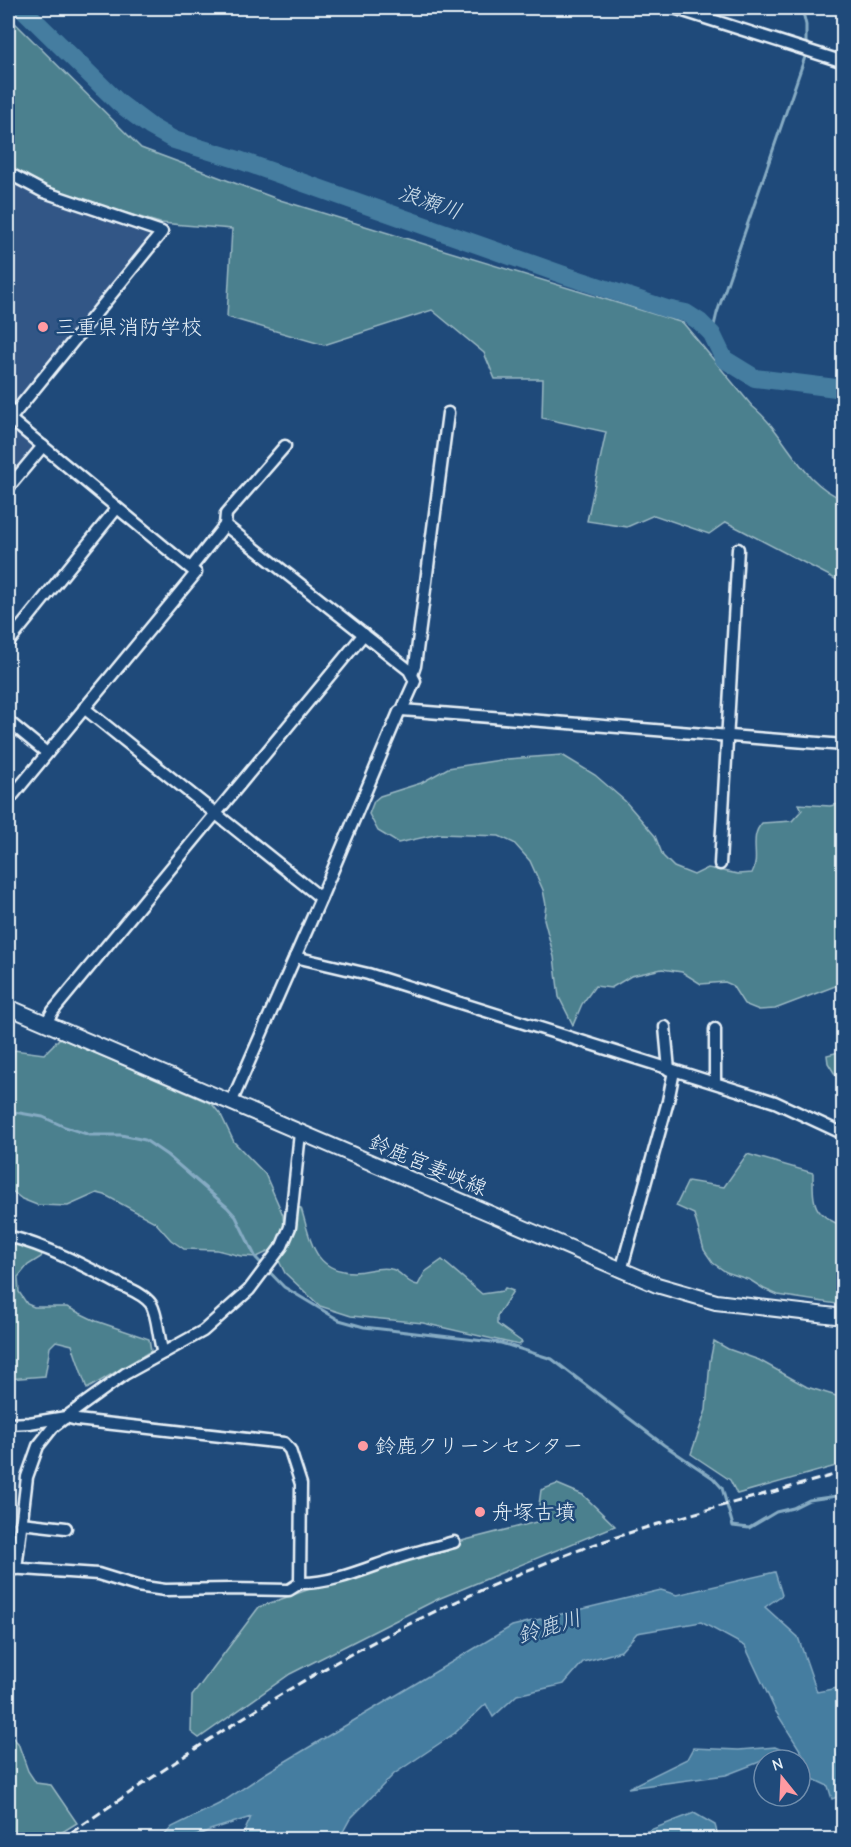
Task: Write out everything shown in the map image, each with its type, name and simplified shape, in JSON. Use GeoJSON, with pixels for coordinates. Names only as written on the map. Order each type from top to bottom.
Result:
{"type":"FeatureCollection","features":[{"type":"Feature","properties":{"kind":"main road","name":"鈴鹿宮妻峡線"},"geometry":{"type":"LineString","coordinates":[[8,1007],[672,1291],[716,1302],[843,1317]]}},
{"type":"Feature","properties":{"kind":"street"},"geometry":{"type":"LineString","coordinates":[[674,8],[843,62]]}},
{"type":"Feature","properties":{"kind":"street"},"geometry":{"type":"LineString","coordinates":[[8,173],[44,192],[162,232],[10,418],[196,573],[8,801]]}},
{"type":"Feature","properties":{"kind":"street"},"geometry":{"type":"LineString","coordinates":[[412,675],[448,413]]}},
{"type":"Feature","properties":{"kind":"street"},"geometry":{"type":"LineString","coordinates":[[8,488],[43,446]]}},
{"type":"Feature","properties":{"kind":"street"},"geometry":{"type":"LineString","coordinates":[[191,568],[225,525],[226,514],[285,446]]}},
{"type":"Feature","properties":{"kind":"street"},"geometry":{"type":"LineString","coordinates":[[8,642],[117,508]]}},
{"type":"Feature","properties":{"kind":"street"},"geometry":{"type":"LineString","coordinates":[[225,525],[409,670],[415,681],[375,766],[321,898],[231,1103]]}},
{"type":"Feature","properties":{"kind":"street"},"geometry":{"type":"LineString","coordinates":[[720,864],[738,549]]}},
{"type":"Feature","properties":{"kind":"street"},"geometry":{"type":"LineString","coordinates":[[46,1023],[53,1011],[364,634]]}},
{"type":"Feature","properties":{"kind":"street"},"geometry":{"type":"LineString","coordinates":[[84,708],[321,898]]}},
{"type":"Feature","properties":{"kind":"street"},"geometry":{"type":"LineString","coordinates":[[402,710],[843,745]]}},
{"type":"Feature","properties":{"kind":"street"},"geometry":{"type":"LineString","coordinates":[[8,721],[46,753]]}},
{"type":"Feature","properties":{"kind":"street"},"geometry":{"type":"LineString","coordinates":[[295,957],[368,974],[672,1071],[715,1082],[775,1102],[843,1134]]}},
{"type":"Feature","properties":{"kind":"street"},"geometry":{"type":"LineString","coordinates":[[621,1271],[668,1101],[672,1071],[665,1027]]}},
{"type":"Feature","properties":{"kind":"street"},"geometry":{"type":"LineString","coordinates":[[715,1029],[715,1082]]}},
{"type":"Feature","properties":{"kind":"street"},"geometry":{"type":"LineString","coordinates":[[300,1132],[290,1227],[282,1246],[249,1290],[202,1331],[125,1374],[66,1417],[44,1437],[31,1461],[27,1477],[12,1568],[98,1574],[136,1586],[165,1590],[289,1590],[300,1583],[349,1575],[403,1556],[454,1542]]}},
{"type":"Feature","properties":{"kind":"street"},"geometry":{"type":"LineString","coordinates":[[8,1236],[65,1256],[144,1297],[153,1308],[163,1353]]}},
{"type":"Feature","properties":{"kind":"street"},"geometry":{"type":"LineString","coordinates":[[8,1424],[66,1417],[284,1443],[290,1450],[302,1484],[300,1583]]}},
{"type":"Feature","properties":{"kind":"street"},"geometry":{"type":"LineString","coordinates":[[21,1523],[66,1528]]}},
{"type":"Feature","properties":{"kind":"shaded area","name":"三重県消防学校"},"geometry":{"type":"Polygon","coordinates":[[[8,178],[146,231],[149,240],[8,414],[8,178]]]}},
{"type":"Feature","properties":{"kind":"shaded area"},"geometry":{"type":"Polygon","coordinates":[[[8,422],[32,443],[33,450],[8,480],[8,422]]]}},
{"type":"Feature","properties":{"kind":"green space"},"geometry":{"type":"Polygon","coordinates":[[[8,16],[141,148],[280,200],[683,323],[775,430],[804,470],[828,492],[843,499],[843,583],[726,522],[709,534],[654,515],[627,527],[587,521],[606,432],[542,418],[543,379],[495,379],[484,353],[432,310],[324,345],[227,317],[232,229],[160,223],[45,189],[8,170],[8,16]]]}},
{"type":"Feature","properties":{"kind":"green space"},"geometry":{"type":"Polygon","coordinates":[[[562,755],[595,775],[625,801],[655,836],[663,856],[674,867],[694,875],[708,868],[738,874],[752,873],[756,835],[762,823],[792,821],[802,810],[799,804],[830,806],[843,803],[843,985],[775,1009],[759,1010],[744,1004],[732,985],[725,982],[701,984],[682,972],[662,969],[631,976],[611,988],[595,986],[582,1004],[573,1025],[559,997],[554,957],[544,919],[546,905],[543,890],[530,861],[514,843],[499,836],[439,834],[398,843],[378,831],[369,814],[374,801],[380,796],[421,783],[448,768],[507,759],[562,755]]]}},
{"type":"Feature","properties":{"kind":"green space"},"geometry":{"type":"Polygon","coordinates":[[[60,1038],[212,1104],[221,1115],[234,1142],[265,1174],[283,1215],[284,1230],[272,1250],[257,1257],[217,1250],[184,1249],[171,1240],[155,1222],[105,1195],[97,1193],[68,1206],[37,1205],[22,1199],[8,1188],[8,1074],[12,1073],[14,1050],[44,1054],[60,1038]]]}},
{"type":"Feature","properties":{"kind":"green space"},"geometry":{"type":"Polygon","coordinates":[[[843,1051],[843,1075],[836,1076],[828,1063],[827,1055],[843,1051]]]}},
{"type":"Feature","properties":{"kind":"green space"},"geometry":{"type":"Polygon","coordinates":[[[747,1154],[813,1173],[816,1207],[825,1217],[843,1226],[843,1305],[778,1295],[750,1280],[726,1272],[713,1263],[704,1250],[694,1214],[676,1206],[688,1181],[724,1187],[747,1154]]]}},
{"type":"Feature","properties":{"kind":"green space"},"geometry":{"type":"Polygon","coordinates":[[[294,1207],[301,1208],[316,1252],[322,1260],[340,1271],[391,1269],[418,1285],[425,1272],[442,1260],[482,1294],[503,1291],[505,1288],[513,1291],[497,1316],[497,1324],[522,1342],[519,1345],[423,1323],[351,1316],[320,1306],[285,1273],[279,1261],[291,1225],[294,1207]]]}},
{"type":"Feature","properties":{"kind":"green space"},"geometry":{"type":"Polygon","coordinates":[[[21,1240],[44,1250],[41,1257],[28,1265],[18,1277],[19,1292],[27,1304],[34,1307],[67,1307],[96,1321],[149,1339],[151,1351],[87,1389],[72,1345],[56,1341],[50,1347],[45,1376],[8,1379],[8,1243],[21,1240]]]}},
{"type":"Feature","properties":{"kind":"green space"},"geometry":{"type":"Polygon","coordinates":[[[714,1341],[728,1349],[759,1360],[807,1387],[843,1398],[843,1464],[737,1494],[730,1480],[691,1454],[706,1410],[714,1341]]]}},
{"type":"Feature","properties":{"kind":"green space"},"geometry":{"type":"Polygon","coordinates":[[[557,1484],[583,1495],[615,1526],[438,1599],[290,1674],[199,1738],[191,1732],[192,1696],[259,1607],[403,1556],[544,1520],[539,1505],[541,1490],[557,1484]]]}},
{"type":"Feature","properties":{"kind":"green space"},"geometry":{"type":"Polygon","coordinates":[[[8,1733],[18,1743],[28,1771],[36,1783],[51,1785],[77,1823],[51,1839],[8,1839],[8,1733]]]}},
{"type":"Feature","properties":{"kind":"water","name":"鈴鹿川"},"geometry":{"type":"Polygon","coordinates":[[[775,1572],[782,1595],[765,1607],[798,1637],[817,1692],[843,1687],[843,1795],[832,1799],[828,1786],[812,1779],[812,1748],[799,1748],[776,1712],[745,1646],[701,1622],[637,1633],[621,1651],[583,1662],[564,1684],[517,1695],[493,1717],[486,1704],[455,1733],[394,1774],[350,1819],[339,1839],[241,1839],[251,1817],[189,1839],[161,1839],[172,1827],[221,1803],[266,1773],[512,1626],[661,1590],[677,1595],[775,1572]]]}},
{"type":"Feature","properties":{"kind":"water"},"geometry":{"type":"Polygon","coordinates":[[[693,1748],[752,1749],[752,1765],[726,1775],[628,1788],[687,1759],[693,1748]]]}},
{"type":"Feature","properties":{"kind":"water"},"geometry":{"type":"Polygon","coordinates":[[[694,1813],[715,1825],[719,1839],[627,1839],[694,1813]]]}},
{"type":"Feature","properties":{"kind":"waterway","name":"浪瀬川"},"geometry":{"type":"LineString","coordinates":[[22,8],[119,103],[151,127],[174,140],[239,160],[561,274],[667,309],[686,313],[712,334],[724,359],[755,378],[844,389]]}},
{"type":"Feature","properties":{"kind":"waterway"},"geometry":{"type":"LineString","coordinates":[[802,8],[806,25],[806,47]]}},
{"type":"Feature","properties":{"kind":"waterway"},"geometry":{"type":"LineString","coordinates":[[712,334],[717,313],[806,54]]}},
{"type":"Feature","properties":{"kind":"waterway"},"geometry":{"type":"LineString","coordinates":[[8,1111],[43,1117],[90,1135],[121,1135],[145,1140],[167,1155],[227,1207],[236,1217],[256,1258],[284,1287],[339,1320],[364,1327],[501,1343],[552,1359],[664,1445],[713,1478],[722,1488],[733,1526],[749,1528],[776,1512],[793,1508],[809,1500],[844,1495]]}},
{"type":"Feature","properties":{"kind":"railway"},"geometry":{"type":"LineString","coordinates":[[60,1840],[276,1697],[351,1654],[448,1605],[584,1548],[695,1513],[844,1472]]}},
{"type":"Feature","properties":{"kind":"place","name":"三重県消防学校"},"geometry":{"type":"Point","coordinates":[43,327]}},
{"type":"Feature","properties":{"kind":"place","name":"鈴鹿クリーンセンター"},"geometry":{"type":"Point","coordinates":[363,1446]}},
{"type":"Feature","properties":{"kind":"place","name":"舟塚古墳"},"geometry":{"type":"Point","coordinates":[480,1512]}}]}
